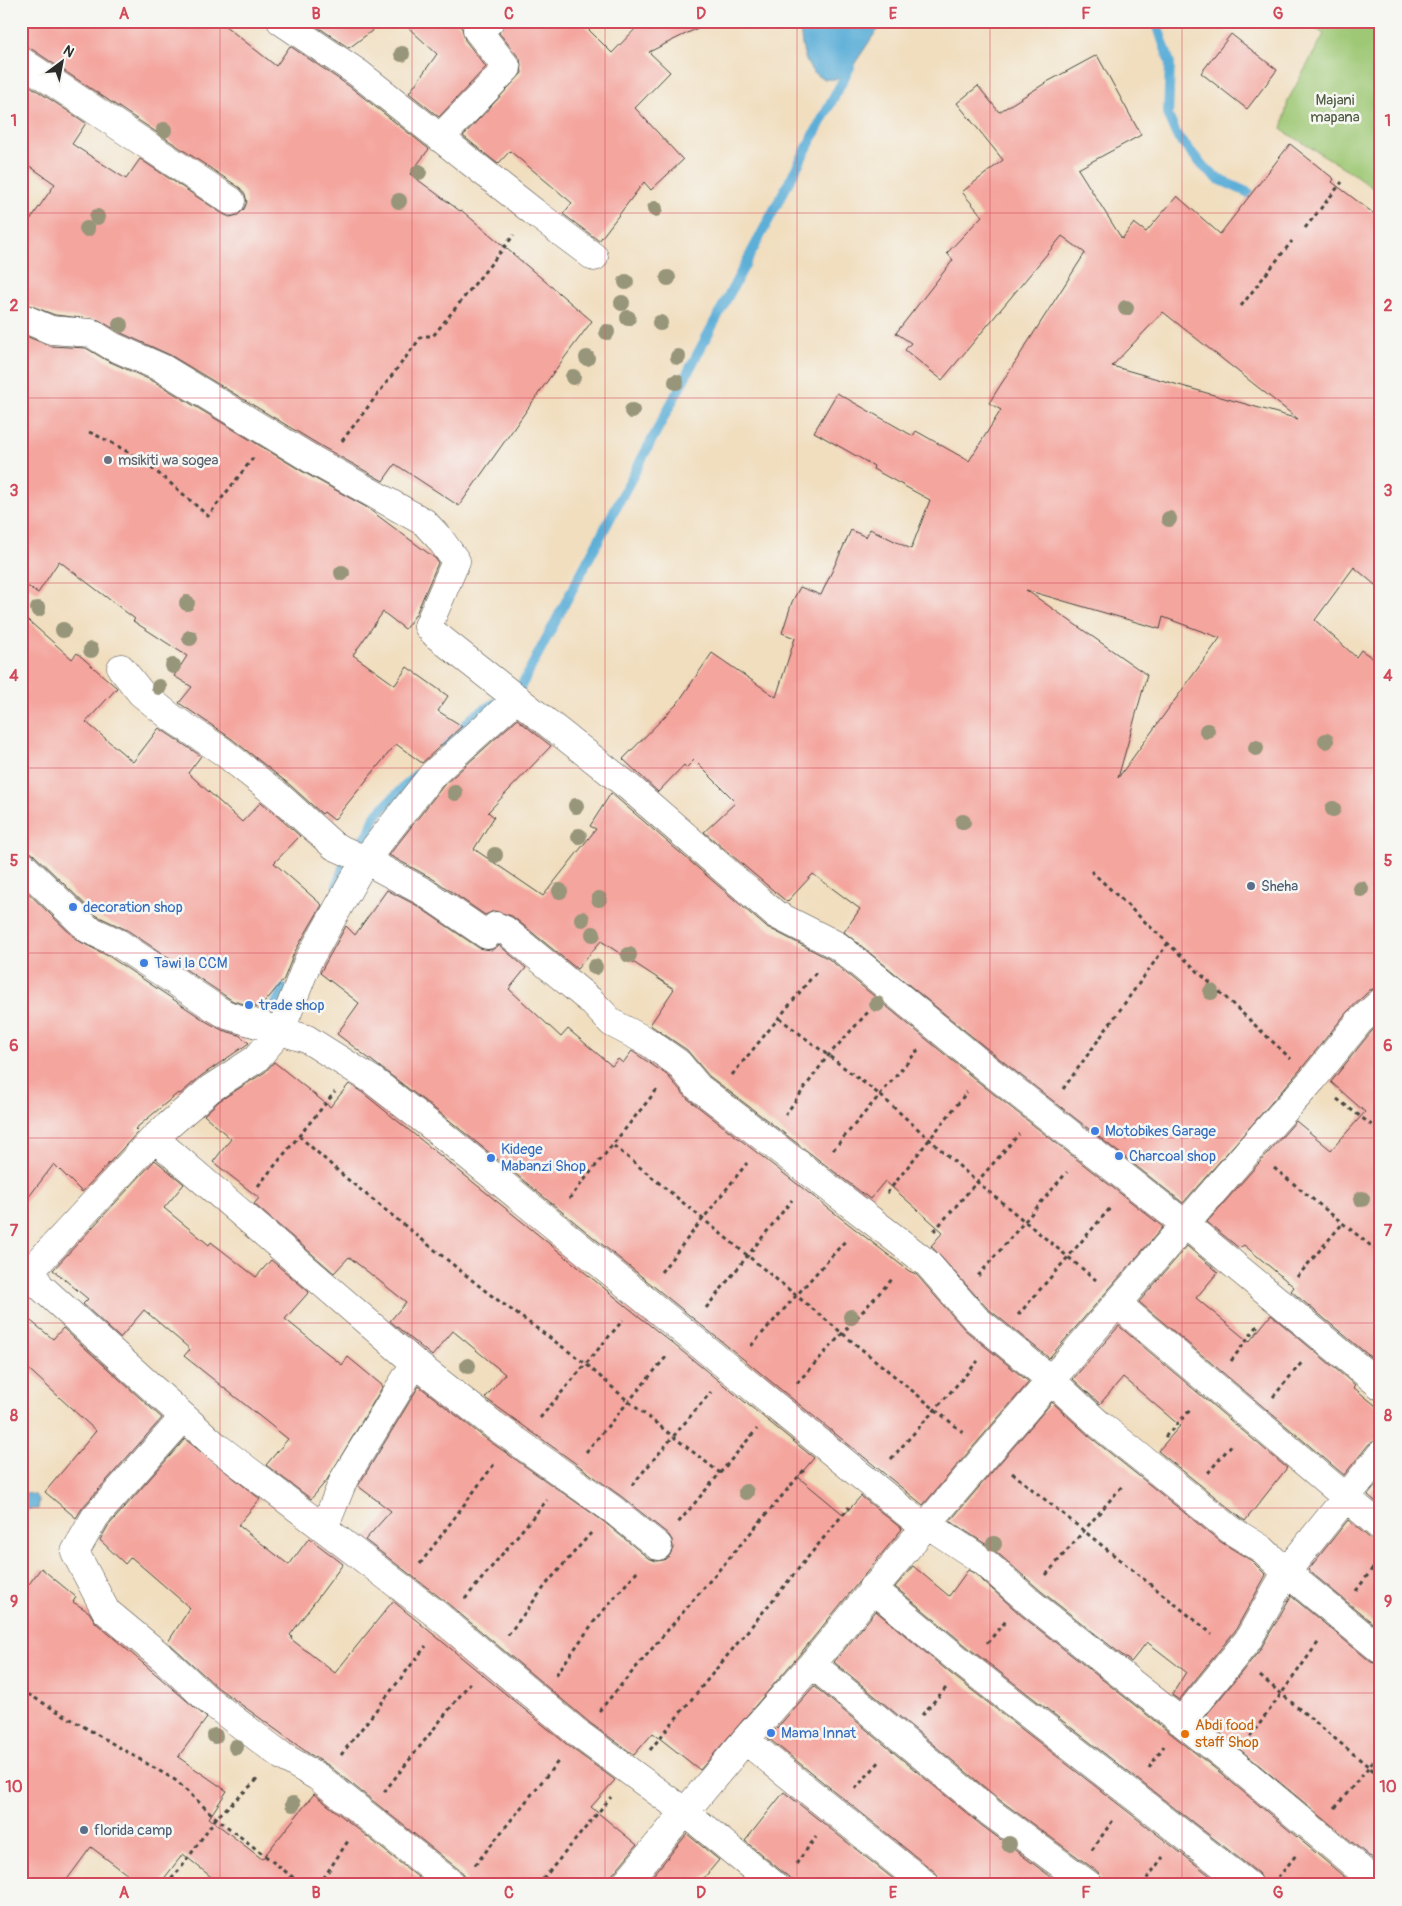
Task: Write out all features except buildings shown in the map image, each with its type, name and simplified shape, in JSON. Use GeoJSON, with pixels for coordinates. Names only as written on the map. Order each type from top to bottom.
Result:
{"type":"FeatureCollection","features":[{"type":"Feature","properties":{"kind":"street"},"geometry":{"type":"LineString","coordinates":[[281,21],[358,73],[534,212],[594,256]]}},
{"type":"Feature","properties":{"kind":"street"},"geometry":{"type":"LineString","coordinates":[[441,137],[507,68],[478,30],[490,21]]}},
{"type":"Feature","properties":{"kind":"street"},"geometry":{"type":"LineString","coordinates":[[21,61],[231,201]]}},
{"type":"Feature","properties":{"kind":"street"},"geometry":{"type":"LineString","coordinates":[[21,317],[51,330],[91,332],[112,346],[162,368],[271,433],[322,466],[424,522],[456,560],[428,626],[436,635],[629,787],[775,914],[838,946],[986,1068],[1186,1225],[1381,1386]]}},
{"type":"Feature","properties":{"kind":"street"},"geometry":{"type":"LineString","coordinates":[[121,668],[141,693],[273,791],[334,846],[365,860],[424,892],[487,935],[496,926],[505,930],[591,1001],[612,1023],[648,1042],[678,1063],[698,1087],[811,1176],[927,1263],[975,1318],[1051,1380],[1100,1424],[1231,1530],[1262,1550],[1381,1650]]}},
{"type":"Feature","properties":{"kind":"street"},"geometry":{"type":"LineString","coordinates":[[508,691],[433,774],[365,860],[322,940],[308,961],[281,1030],[256,1059],[210,1089],[154,1138],[36,1265],[34,1276],[40,1286],[216,1446],[402,1588],[580,1734],[631,1773],[685,1812],[784,1877]]}},
{"type":"Feature","properties":{"kind":"street"},"geometry":{"type":"LineString","coordinates":[[21,864],[88,928],[118,943],[227,1015],[307,1039],[355,1069],[434,1128],[824,1446],[926,1526],[983,1561],[1026,1598],[1232,1762],[1379,1885]]}},
{"type":"Feature","properties":{"kind":"street"},"geometry":{"type":"LineString","coordinates":[[624,1885],[745,1740],[812,1664],[872,1588],[1250,1149],[1313,1079],[1359,1022],[1381,1002]]}},
{"type":"Feature","properties":{"kind":"street"},"geometry":{"type":"LineString","coordinates":[[154,1138],[415,1363],[516,1440],[612,1509],[658,1546]]}},
{"type":"Feature","properties":{"kind":"street"},"geometry":{"type":"LineString","coordinates":[[1120,1302],[1128,1313],[1325,1478],[1344,1498],[1381,1527]]}},
{"type":"Feature","properties":{"kind":"street"},"geometry":{"type":"LineString","coordinates":[[324,1528],[344,1479],[415,1363]]}},
{"type":"Feature","properties":{"kind":"street"},"geometry":{"type":"LineString","coordinates":[[184,1417],[95,1517],[75,1552],[106,1611],[164,1658],[207,1700],[282,1756],[322,1779],[365,1816],[462,1877]]}},
{"type":"Feature","properties":{"kind":"street"},"geometry":{"type":"LineString","coordinates":[[1181,1722],[1248,1640],[1286,1572],[1381,1454]]}},
{"type":"Feature","properties":{"kind":"street"},"geometry":{"type":"LineString","coordinates":[[872,1588],[967,1666],[1248,1885]]}},
{"type":"Feature","properties":{"kind":"street"},"geometry":{"type":"LineString","coordinates":[[812,1664],[991,1813],[1089,1885]]}},
{"type":"Feature","properties":{"kind":"street"},"geometry":{"type":"LineString","coordinates":[[745,1740],[926,1885]]}},
{"type":"Feature","properties":{"kind":"path"},"geometry":{"type":"LineString","coordinates":[[1305,228],[1342,182]]}},
{"type":"Feature","properties":{"kind":"path"},"geometry":{"type":"LineString","coordinates":[[322,466],[422,336],[433,336],[499,252],[534,212]]}},
{"type":"Feature","properties":{"kind":"path"},"geometry":{"type":"LineString","coordinates":[[1241,306],[1292,240]]}},
{"type":"Feature","properties":{"kind":"path"},"geometry":{"type":"LineString","coordinates":[[89,432],[119,445],[149,464],[208,516],[224,498],[271,433]]}},
{"type":"Feature","properties":{"kind":"path"},"geometry":{"type":"LineString","coordinates":[[1091,871],[1313,1079],[1381,1132]]}},
{"type":"Feature","properties":{"kind":"path"},"geometry":{"type":"LineString","coordinates":[[842,1332],[915,1254],[977,1182],[1042,1112],[1168,943]]}},
{"type":"Feature","properties":{"kind":"path"},"geometry":{"type":"LineString","coordinates":[[713,1097],[838,946]]}},
{"type":"Feature","properties":{"kind":"path"},"geometry":{"type":"LineString","coordinates":[[402,1588],[516,1440],[586,1364],[642,1297],[766,1140],[827,1057],[890,988]]}},
{"type":"Feature","properties":{"kind":"path"},"geometry":{"type":"LineString","coordinates":[[779,1018],[827,1057],[880,1095],[977,1182],[1068,1255],[1120,1302]]}},
{"type":"Feature","properties":{"kind":"path"},"geometry":{"type":"LineString","coordinates":[[322,1779],[445,1622],[686,1333],[811,1176],[937,1028]]}},
{"type":"Feature","properties":{"kind":"path"},"geometry":{"type":"LineString","coordinates":[[550,1222],[614,1146],[678,1063]]}},
{"type":"Feature","properties":{"kind":"path"},"geometry":{"type":"LineString","coordinates":[[319,1885],[365,1816],[549,1582],[730,1369],[866,1218],[986,1068]]}},
{"type":"Feature","properties":{"kind":"path"},"geometry":{"type":"LineString","coordinates":[[238,1210],[355,1069]]}},
{"type":"Feature","properties":{"kind":"path"},"geometry":{"type":"LineString","coordinates":[[299,1136],[346,1178],[488,1293],[586,1364],[628,1402],[720,1473],[593,1624],[537,1699]]}},
{"type":"Feature","properties":{"kind":"path"},"geometry":{"type":"LineString","coordinates":[[958,1299],[1088,1148]]}},
{"type":"Feature","properties":{"kind":"path"},"geometry":{"type":"LineString","coordinates":[[1250,1149],[1381,1254]]}},
{"type":"Feature","properties":{"kind":"path"},"geometry":{"type":"LineString","coordinates":[[784,1877],[834,1812],[967,1666],[1144,1460],[1213,1384],[1277,1301],[1343,1223]]}},
{"type":"Feature","properties":{"kind":"path"},"geometry":{"type":"LineString","coordinates":[[462,1877],[580,1734],[824,1446]]}},
{"type":"Feature","properties":{"kind":"path"},"geometry":{"type":"LineString","coordinates":[[1232,1762],[1381,1557]]}},
{"type":"Feature","properties":{"kind":"path"},"geometry":{"type":"LineString","coordinates":[[21,1690],[175,1780],[216,1818],[303,1885]]}},
{"type":"Feature","properties":{"kind":"path"},"geometry":{"type":"LineString","coordinates":[[166,1885],[181,1868],[216,1818],[282,1756]]}},
{"type":"Feature","properties":{"kind":"path"},"geometry":{"type":"LineString","coordinates":[[538,1885],[631,1773]]}},
{"type":"Feature","properties":{"kind":"green space","name":"Majani mapana"},"geometry":{"type":"Polygon","coordinates":[[[1304,21],[1381,21],[1381,194],[1351,172],[1282,130],[1288,100],[1324,34],[1304,21]]]}},
{"type":"Feature","properties":{"kind":"water"},"geometry":{"type":"Polygon","coordinates":[[[800,21],[883,21],[845,78],[825,79],[817,76],[807,63],[802,46],[800,21]]]}},
{"type":"Feature","properties":{"kind":"water"},"geometry":{"type":"Polygon","coordinates":[[[21,1492],[35,1495],[39,1499],[38,1509],[21,1509],[21,1492]]]}},
{"type":"Feature","properties":{"kind":"waterway"},"geometry":{"type":"LineString","coordinates":[[1156,21],[1170,63],[1168,116],[1177,136],[1203,166],[1218,179],[1249,193],[1259,206]]}},
{"type":"Feature","properties":{"kind":"waterway"},"geometry":{"type":"LineString","coordinates":[[512,693],[520,688],[850,67]]}},
{"type":"Feature","properties":{"kind":"waterway"},"geometry":{"type":"LineString","coordinates":[[446,745],[474,716],[495,703]]}},
{"type":"Feature","properties":{"kind":"waterway"},"geometry":{"type":"LineString","coordinates":[[337,885],[347,858],[369,833],[375,816],[416,775]]}},
{"type":"Feature","properties":{"kind":"waterway"},"geometry":{"type":"LineString","coordinates":[[272,1010],[284,989]]}},
{"type":"Feature","properties":{"kind":"place","name":"msikiti wa sogea"},"geometry":{"type":"Point","coordinates":[108,460]}},
{"type":"Feature","properties":{"kind":"place","name":"Sheha"},"geometry":{"type":"Point","coordinates":[1251,886]}},
{"type":"Feature","properties":{"kind":"place","name":"decoration shop"},"geometry":{"type":"Point","coordinates":[73,907]}},
{"type":"Feature","properties":{"kind":"place","name":"Tawi la CCM"},"geometry":{"type":"Point","coordinates":[144,963]}},
{"type":"Feature","properties":{"kind":"place","name":"trade shop"},"geometry":{"type":"Point","coordinates":[249,1005]}},
{"type":"Feature","properties":{"kind":"place","name":"Motobikes Garage"},"geometry":{"type":"Point","coordinates":[1095,1131]}},
{"type":"Feature","properties":{"kind":"place","name":"Charcoal shop"},"geometry":{"type":"Point","coordinates":[1119,1156]}},
{"type":"Feature","properties":{"kind":"place","name":"Kidege Mabanzi Shop"},"geometry":{"type":"Point","coordinates":[491,1158]}},
{"type":"Feature","properties":{"kind":"place","name":"Mama Innat"},"geometry":{"type":"Point","coordinates":[771,1733]}},
{"type":"Feature","properties":{"kind":"place","name":"Abdi food staff Shop"},"geometry":{"type":"Point","coordinates":[1185,1734]}},
{"type":"Feature","properties":{"kind":"place","name":"florida camp"},"geometry":{"type":"Point","coordinates":[84,1830]}}]}
